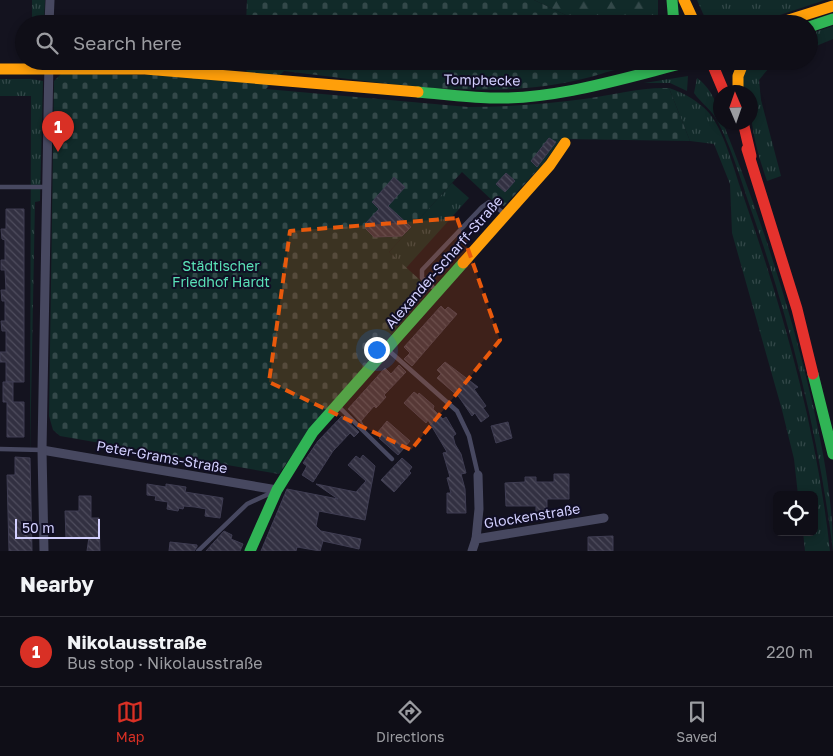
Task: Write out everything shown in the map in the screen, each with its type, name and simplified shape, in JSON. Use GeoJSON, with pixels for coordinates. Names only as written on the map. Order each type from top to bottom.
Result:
{"type":"FeatureCollection","features":[{"type":"Feature","properties":{"kind":"main road"},"geometry":{"type":"LineString","coordinates":[[672,0],[673,15]]}},
{"type":"Feature","properties":{"kind":"main road"},"geometry":{"type":"LineString","coordinates":[[684,0],[691,15]]}},
{"type":"Feature","properties":{"kind":"main road"},"geometry":{"type":"LineString","coordinates":[[804,15],[833,6]]}},
{"type":"Feature","properties":{"kind":"main road"},"geometry":{"type":"LineString","coordinates":[[818,24],[833,19]]}},
{"type":"Feature","properties":{"kind":"main road","name":"Tomphecke"},"geometry":{"type":"LineString","coordinates":[[0,69],[15,68]]}},
{"type":"Feature","properties":{"kind":"main road","name":"Tomphecke"},"geometry":{"type":"LineString","coordinates":[[160,70],[251,76],[491,98],[582,88],[657,70]]}},
{"type":"Feature","properties":{"kind":"main road"},"geometry":{"type":"LineString","coordinates":[[715,70],[721,85]]}},
{"type":"Feature","properties":{"kind":"main road"},"geometry":{"type":"LineString","coordinates":[[738,85],[740,70]]}},
{"type":"Feature","properties":{"kind":"main road"},"geometry":{"type":"LineString","coordinates":[[739,130],[750,156],[797,309],[833,454]]}},
{"type":"Feature","properties":{"kind":"main road"},"geometry":{"type":"LineString","coordinates":[[745,130],[750,156]]}},
{"type":"Feature","properties":{"kind":"main road","name":"Alexander-Scharff-Straße"},"geometry":{"type":"LineString","coordinates":[[250,551],[277,490],[313,432],[388,350],[436,290],[550,165],[565,143]]}},
{"type":"Feature","properties":{"kind":"street"},"geometry":{"type":"LineString","coordinates":[[49,15],[50,0]]}},
{"type":"Feature","properties":{"kind":"street"},"geometry":{"type":"LineString","coordinates":[[44,551],[42,450],[49,70]]}},
{"type":"Feature","properties":{"kind":"street","name":"Peter-Grams-Straße"},"geometry":{"type":"LineString","coordinates":[[42,450],[277,490]]}},
{"type":"Feature","properties":{"kind":"street"},"geometry":{"type":"LineString","coordinates":[[476,539],[479,509],[478,475]]}},
{"type":"Feature","properties":{"kind":"street","name":"Glockenstraße"},"geometry":{"type":"LineString","coordinates":[[472,551],[476,539],[604,518]]}},
{"type":"Feature","properties":{"kind":"lane"},"geometry":{"type":"LineString","coordinates":[[0,187],[48,187]]}},
{"type":"Feature","properties":{"kind":"lane"},"geometry":{"type":"LineString","coordinates":[[436,290],[422,278],[422,270],[482,206],[489,202],[506,215]]}},
{"type":"Feature","properties":{"kind":"lane"},"geometry":{"type":"LineString","coordinates":[[388,350],[457,411],[469,436],[478,475]]}},
{"type":"Feature","properties":{"kind":"lane"},"geometry":{"type":"LineString","coordinates":[[338,406],[392,459]]}},
{"type":"Feature","properties":{"kind":"lane"},"geometry":{"type":"LineString","coordinates":[[0,449],[42,450]]}},
{"type":"Feature","properties":{"kind":"lane"},"geometry":{"type":"LineString","coordinates":[[198,551],[247,504],[277,490]]}},
{"type":"Feature","properties":{"kind":"highlighted area"},"geometry":{"type":"Polygon","coordinates":[[[457,218],[500,340],[411,450],[269,382],[290,231],[457,218]]]}},
{"type":"Feature","properties":{"kind":"green space"},"geometry":{"type":"Polygon","coordinates":[[[32,0],[45,0],[44,15],[32,15],[32,0]]]}},
{"type":"Feature","properties":{"kind":"green space"},"geometry":{"type":"Polygon","coordinates":[[[247,0],[534,0],[566,15],[246,15],[247,0]]]}},
{"type":"Feature","properties":{"kind":"green space"},"geometry":{"type":"Polygon","coordinates":[[[534,0],[658,0],[658,15],[566,15],[534,0]]]}},
{"type":"Feature","properties":{"kind":"green space"},"geometry":{"type":"Polygon","coordinates":[[[697,0],[825,0],[780,15],[704,15],[697,0]]]}},
{"type":"Feature","properties":{"kind":"green space"},"geometry":{"type":"Polygon","coordinates":[[[833,26],[833,39],[818,45],[818,31],[833,26]]]}},
{"type":"Feature","properties":{"kind":"green space","name":"Städtischer Friedhof Hardt"},"geometry":{"type":"Polygon","coordinates":[[[246,70],[615,70],[562,83],[523,88],[483,90],[443,89],[284,71],[266,89],[468,107],[541,104],[637,90],[669,88],[690,141],[561,139],[544,163],[504,206],[496,204],[462,172],[389,252],[430,289],[304,437],[279,474],[60,436],[53,430],[49,416],[54,81],[61,74],[153,75],[247,81],[246,70]]]}},
{"type":"Feature","properties":{"kind":"green space"},"geometry":{"type":"Polygon","coordinates":[[[745,70],[767,70],[759,80],[761,100],[781,176],[767,181],[753,130],[758,130],[758,85],[743,85],[743,73],[745,70]]]}},
{"type":"Feature","properties":{"kind":"green space"},"geometry":{"type":"Polygon","coordinates":[[[688,76],[687,91],[670,83],[644,83],[688,76]]]}},
{"type":"Feature","properties":{"kind":"green space"},"geometry":{"type":"Polygon","coordinates":[[[697,78],[706,86],[713,98],[713,114],[710,110],[694,93],[697,78]]]}},
{"type":"Feature","properties":{"kind":"green space"},"geometry":{"type":"Polygon","coordinates":[[[0,79],[43,81],[40,201],[35,202],[30,456],[31,96],[0,96],[0,79]]]}},
{"type":"Feature","properties":{"kind":"green space"},"geometry":{"type":"Polygon","coordinates":[[[669,88],[691,98],[710,114],[713,118],[713,130],[720,130],[730,155],[759,241],[797,373],[817,461],[830,551],[805,551],[803,536],[818,536],[818,491],[798,491],[794,459],[782,410],[732,233],[730,184],[714,144],[690,141],[669,88]]]}},
{"type":"Feature","properties":{"kind":"green space"},"geometry":{"type":"Polygon","coordinates":[[[722,130],[726,130],[749,191],[794,330],[812,401],[823,457],[829,494],[833,551],[820,467],[803,384],[781,302],[722,130]]]}},
{"type":"Feature","properties":{"kind":"green space"},"geometry":{"type":"Polygon","coordinates":[[[452,183],[469,198],[406,268],[389,252],[452,183]]]}},
{"type":"Feature","properties":{"kind":"building"},"geometry":{"type":"Polygon","coordinates":[[[549,138],[556,142],[537,167],[531,161],[549,138]]]}},
{"type":"Feature","properties":{"kind":"building"},"geometry":{"type":"Polygon","coordinates":[[[506,173],[515,181],[505,192],[496,184],[506,173]]]}},
{"type":"Feature","properties":{"kind":"building"},"geometry":{"type":"Polygon","coordinates":[[[394,177],[405,187],[388,206],[411,227],[402,236],[374,237],[366,229],[365,224],[379,209],[372,202],[394,177]]]}},
{"type":"Feature","properties":{"kind":"building"},"geometry":{"type":"Polygon","coordinates":[[[6,209],[24,209],[24,382],[6,382],[6,362],[0,362],[0,352],[6,352],[6,331],[2,331],[1,321],[5,321],[5,301],[2,301],[1,290],[6,290],[5,270],[1,270],[1,260],[5,260],[5,240],[2,239],[1,229],[6,229],[6,209]]]}},
{"type":"Feature","properties":{"kind":"building"},"geometry":{"type":"Polygon","coordinates":[[[441,306],[445,310],[448,307],[457,314],[412,366],[404,359],[410,353],[404,347],[441,306]]]}},
{"type":"Feature","properties":{"kind":"building"},"geometry":{"type":"Polygon","coordinates":[[[445,362],[478,387],[474,389],[486,406],[483,408],[489,416],[481,422],[475,413],[472,416],[459,397],[437,378],[441,374],[437,370],[445,362]]]}},
{"type":"Feature","properties":{"kind":"building"},"geometry":{"type":"Polygon","coordinates":[[[399,365],[406,372],[384,395],[386,397],[376,408],[374,406],[361,421],[364,426],[348,409],[385,368],[391,374],[399,365]]]}},
{"type":"Feature","properties":{"kind":"building"},"geometry":{"type":"Polygon","coordinates":[[[3,382],[13,382],[13,402],[24,402],[24,437],[7,437],[7,402],[3,402],[3,382]]]}},
{"type":"Feature","properties":{"kind":"building"},"geometry":{"type":"Polygon","coordinates":[[[414,392],[418,395],[419,393],[434,406],[433,409],[443,419],[446,417],[456,434],[453,436],[455,444],[461,454],[466,473],[461,474],[465,489],[466,513],[447,513],[447,493],[451,493],[447,478],[450,477],[443,453],[447,452],[428,420],[426,423],[404,403],[414,392]]]}},
{"type":"Feature","properties":{"kind":"building"},"geometry":{"type":"Polygon","coordinates":[[[342,416],[359,432],[354,437],[350,433],[333,451],[313,482],[302,475],[307,466],[303,463],[318,441],[342,416]]]}},
{"type":"Feature","properties":{"kind":"building"},"geometry":{"type":"Polygon","coordinates":[[[387,421],[410,441],[398,455],[379,438],[382,435],[378,432],[387,421]]]}},
{"type":"Feature","properties":{"kind":"building"},"geometry":{"type":"Polygon","coordinates":[[[508,422],[512,438],[496,443],[491,426],[508,422]]]}},
{"type":"Feature","properties":{"kind":"building"},"geometry":{"type":"Polygon","coordinates":[[[363,455],[375,466],[365,520],[319,511],[316,526],[321,531],[361,539],[359,549],[323,541],[320,551],[297,547],[296,551],[261,551],[287,489],[338,499],[316,484],[356,492],[366,481],[348,465],[356,456],[360,459],[363,455]]]}},
{"type":"Feature","properties":{"kind":"building"},"geometry":{"type":"Polygon","coordinates":[[[15,457],[30,458],[32,551],[9,551],[7,475],[15,475],[15,457]]]}},
{"type":"Feature","properties":{"kind":"building"},"geometry":{"type":"Polygon","coordinates":[[[402,458],[412,467],[409,471],[411,473],[394,492],[381,480],[402,458]]]}},
{"type":"Feature","properties":{"kind":"building"},"geometry":{"type":"Polygon","coordinates":[[[554,474],[569,474],[569,499],[547,499],[547,513],[536,513],[536,506],[506,506],[505,483],[525,482],[525,477],[536,477],[536,482],[554,482],[554,474]]]}},
{"type":"Feature","properties":{"kind":"building"},"geometry":{"type":"Polygon","coordinates":[[[147,484],[166,487],[166,484],[186,487],[185,492],[223,498],[220,518],[205,516],[206,509],[195,507],[184,506],[183,509],[179,508],[178,511],[167,509],[168,502],[155,500],[156,496],[147,495],[147,484]]]}},
{"type":"Feature","properties":{"kind":"building"},"geometry":{"type":"Polygon","coordinates":[[[79,496],[91,496],[91,518],[99,518],[100,551],[87,551],[89,537],[66,538],[65,511],[79,511],[79,496]]]}},
{"type":"Feature","properties":{"kind":"building"},"geometry":{"type":"Polygon","coordinates":[[[224,531],[232,535],[231,539],[243,544],[240,551],[206,551],[224,531]]]}},
{"type":"Feature","properties":{"kind":"building"},"geometry":{"type":"Polygon","coordinates":[[[613,536],[613,551],[588,551],[588,537],[613,536]]]}},
{"type":"Feature","properties":{"kind":"building"},"geometry":{"type":"Polygon","coordinates":[[[170,542],[197,545],[197,547],[194,551],[169,551],[170,542]]]}},
{"type":"Feature","properties":{"kind":"traffic: fast"},"geometry":{"type":"LineString","coordinates":[[672,0],[673,15]]}},
{"type":"Feature","properties":{"kind":"traffic: fast"},"geometry":{"type":"LineString","coordinates":[[818,24],[833,19]]}},
{"type":"Feature","properties":{"kind":"traffic: fast"},"geometry":{"type":"LineString","coordinates":[[418,92],[490,98],[516,98],[567,91],[656,70]]}},
{"type":"Feature","properties":{"kind":"traffic: fast"},"geometry":{"type":"LineString","coordinates":[[250,551],[277,490],[313,432],[463,263]]}},
{"type":"Feature","properties":{"kind":"traffic: fast"},"geometry":{"type":"LineString","coordinates":[[813,374],[833,454]]}},
{"type":"Feature","properties":{"kind":"traffic: slow"},"geometry":{"type":"LineString","coordinates":[[684,0],[691,15]]}},
{"type":"Feature","properties":{"kind":"traffic: slow"},"geometry":{"type":"LineString","coordinates":[[804,15],[833,6]]}},
{"type":"Feature","properties":{"kind":"traffic: slow"},"geometry":{"type":"LineString","coordinates":[[0,69],[15,69]]}},
{"type":"Feature","properties":{"kind":"traffic: slow"},"geometry":{"type":"LineString","coordinates":[[157,70],[418,92]]}},
{"type":"Feature","properties":{"kind":"traffic: slow"},"geometry":{"type":"LineString","coordinates":[[738,85],[740,70]]}},
{"type":"Feature","properties":{"kind":"traffic: slow"},"geometry":{"type":"LineString","coordinates":[[463,263],[550,165],[565,143]]}},
{"type":"Feature","properties":{"kind":"traffic: jam"},"geometry":{"type":"LineString","coordinates":[[715,70],[721,85]]}},
{"type":"Feature","properties":{"kind":"traffic: jam"},"geometry":{"type":"LineString","coordinates":[[745,130],[751,156]]}},
{"type":"Feature","properties":{"kind":"traffic: jam"},"geometry":{"type":"LineString","coordinates":[[747,149],[797,309],[813,374]]}},
{"type":"Feature","properties":{"kind":"place","name":"Nikolausstraße"},"geometry":{"type":"Point","coordinates":[58,152]}}]}
